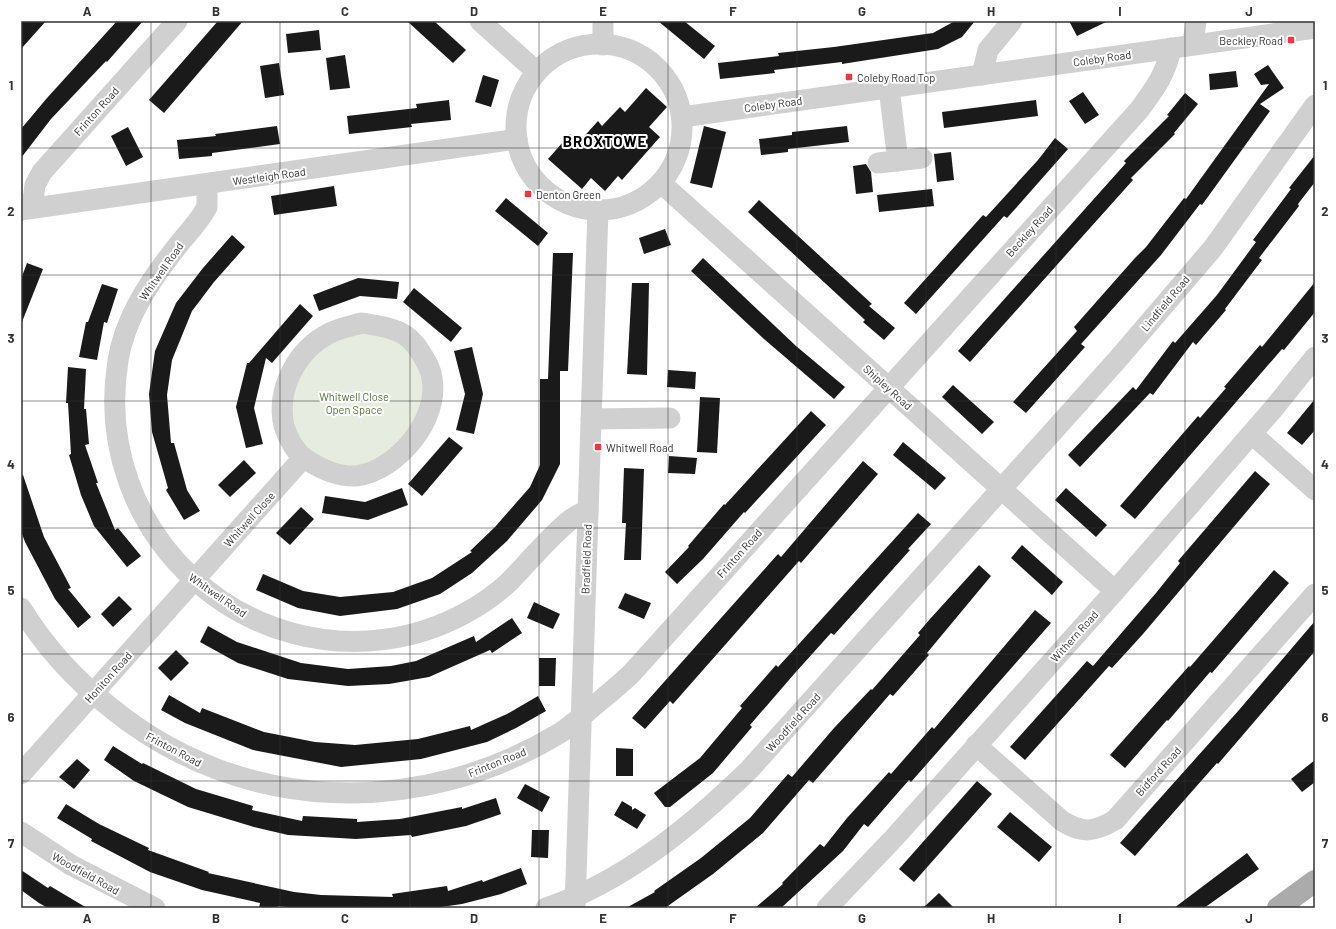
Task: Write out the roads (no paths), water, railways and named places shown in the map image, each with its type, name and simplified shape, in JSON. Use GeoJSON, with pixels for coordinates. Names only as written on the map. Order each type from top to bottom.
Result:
{"type":"FeatureCollection","features":[{"type":"Feature","properties":{"kind":"main road"},"geometry":{"type":"LineString","coordinates":[[1278,908],[1315,881]]}},
{"type":"Feature","properties":{"kind":"street","name":"Frinton Road"},"geometry":{"type":"LineString","coordinates":[[26,209],[35,185],[42,172],[177,21]]}},
{"type":"Feature","properties":{"kind":"street"},"geometry":{"type":"LineString","coordinates":[[480,21],[537,72]]}},
{"type":"Feature","properties":{"kind":"street"},"geometry":{"type":"LineString","coordinates":[[603,21],[603,45]]}},
{"type":"Feature","properties":{"kind":"street"},"geometry":{"type":"LineString","coordinates":[[982,75],[988,50],[1012,21]]}},
{"type":"Feature","properties":{"kind":"street"},"geometry":{"type":"LineString","coordinates":[[1193,44],[1196,21]]}},
{"type":"Feature","properties":{"kind":"street","name":"Coleby Road"},"geometry":{"type":"LineString","coordinates":[[682,117],[1315,28]]}},
{"type":"Feature","properties":{"kind":"street"},"geometry":{"type":"LineString","coordinates":[[588,45],[603,45],[630,50],[655,66],[670,85],[678,101],[682,117],[681,142],[674,163],[662,183],[648,195],[630,204],[598,210],[578,208],[554,197],[531,176],[522,159],[517,139],[517,115],[523,94],[537,72],[550,60],[569,50],[588,45]]}},
{"type":"Feature","properties":{"kind":"street","name":"Beckley Road"},"geometry":{"type":"LineString","coordinates":[[888,388],[1140,109],[1162,77],[1167,67],[1171,48]]}},
{"type":"Feature","properties":{"kind":"street"},"geometry":{"type":"LineString","coordinates":[[889,88],[888,162],[922,158]]}},
{"type":"Feature","properties":{"kind":"street","name":"Lindfield Road"},"geometry":{"type":"LineString","coordinates":[[1000,488],[1118,359],[1212,248],[1315,105]]}},
{"type":"Feature","properties":{"kind":"street","name":"Westleigh Road"},"geometry":{"type":"LineString","coordinates":[[26,209],[207,185],[517,139]]}},
{"type":"Feature","properties":{"kind":"street","name":"Shipley Road"},"geometry":{"type":"LineString","coordinates":[[662,183],[1114,591]]}},
{"type":"Feature","properties":{"kind":"street","name":"Whitwell Road"},"geometry":{"type":"LineString","coordinates":[[207,185],[207,207],[144,291],[127,327],[118,361],[115,399],[116,424],[122,458],[134,498],[146,521],[168,554],[194,581],[238,610],[277,630],[330,642],[365,642],[392,639],[415,634],[441,624],[484,602],[506,584],[570,520],[588,510]]}},
{"type":"Feature","properties":{"kind":"street","name":"Bradfield Road"},"geometry":{"type":"LineString","coordinates":[[575,903],[598,210]]}},
{"type":"Feature","properties":{"kind":"street"},"geometry":{"type":"LineString","coordinates":[[362,323],[379,325],[397,331],[410,340],[428,363],[433,378],[432,399],[429,415],[407,447],[395,459],[384,466],[371,472],[355,476],[342,475],[323,469],[303,458],[294,448],[288,436],[281,412],[284,388],[289,375],[302,357],[316,342],[329,333],[362,323]]}},
{"type":"Feature","properties":{"kind":"street","name":"Withern Road"},"geometry":{"type":"LineString","coordinates":[[832,906],[1114,591],[1252,434],[1315,357]]}},
{"type":"Feature","properties":{"kind":"street","name":"Frinton Road"},"geometry":{"type":"LineString","coordinates":[[21,608],[47,646],[93,694],[134,727],[155,740],[210,768],[242,779],[275,786],[346,794],[420,787],[481,771],[527,751],[562,732],[631,674],[888,388]]}},
{"type":"Feature","properties":{"kind":"street"},"geometry":{"type":"LineString","coordinates":[[591,419],[670,418]]}},
{"type":"Feature","properties":{"kind":"street"},"geometry":{"type":"LineString","coordinates":[[1252,434],[1315,490]]}},
{"type":"Feature","properties":{"kind":"street","name":"Whitwell Close"},"geometry":{"type":"LineString","coordinates":[[194,581],[303,458]]}},
{"type":"Feature","properties":{"kind":"street","name":"Woodfield Road"},"geometry":{"type":"LineString","coordinates":[[546,908],[575,903],[670,840],[713,805],[760,758],[1000,488]]}},
{"type":"Feature","properties":{"kind":"street","name":"Honiton Road"},"geometry":{"type":"LineString","coordinates":[[21,774],[194,581]]}},
{"type":"Feature","properties":{"kind":"street","name":"Bidford Road"},"geometry":{"type":"LineString","coordinates":[[976,745],[1062,821],[1081,830],[1088,831],[1101,827],[1115,820],[1315,594]]}},
{"type":"Feature","properties":{"kind":"street","name":"Woodfield Road"},"geometry":{"type":"LineString","coordinates":[[21,832],[71,865],[155,908]]}},
{"type":"Feature","properties":{"kind":"place","name":"Beckley Road"},"geometry":{"type":"Point","coordinates":[1291,40]}},
{"type":"Feature","properties":{"kind":"place","name":"Coleby Road Top"},"geometry":{"type":"Point","coordinates":[849,77]}},
{"type":"Feature","properties":{"kind":"place","name":"Denton Green"},"geometry":{"type":"Point","coordinates":[528,194]}},
{"type":"Feature","properties":{"kind":"place","name":"Whitwell Road"},"geometry":{"type":"Point","coordinates":[598,447]}},
{"type":"Feature","properties":{"kind":"district","name":"BROXTOWE"},"geometry":{"type":"Point","coordinates":[605,141]}},
{"type":"Feature","properties":{"kind":"park label","name":"Whitwell Close Open Space"},"geometry":{"type":"Point","coordinates":[354,402]}}]}
